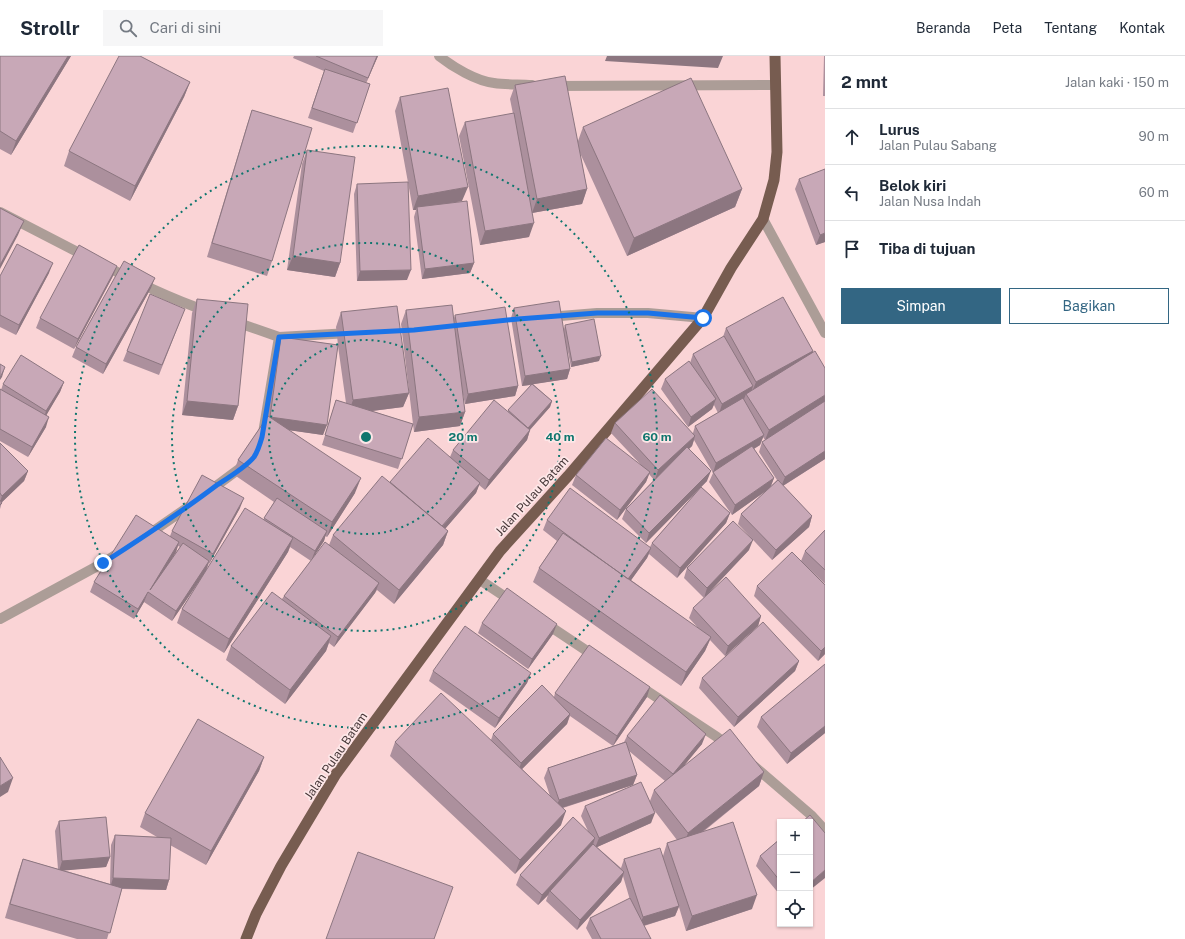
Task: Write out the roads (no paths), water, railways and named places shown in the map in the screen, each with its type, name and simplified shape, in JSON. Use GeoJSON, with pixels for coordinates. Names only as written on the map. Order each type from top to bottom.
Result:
{"type":"FeatureCollection","features":[{"type":"Feature","properties":{"kind":"highway","name":"Jalan Pulau Batam"},"geometry":{"type":"LineString","coordinates":[[246,939],[256,914],[281,866],[336,774],[480,580],[500,550],[568,476],[703,318],[731,268],[763,219],[774,180],[777,152],[775,84],[776,56]]}},
{"type":"Feature","properties":{"kind":"street"},"geometry":{"type":"LineString","coordinates":[[439,56],[471,76],[493,83],[573,86],[775,84]]}},
{"type":"Feature","properties":{"kind":"street"},"geometry":{"type":"LineString","coordinates":[[0,212],[145,286],[191,306],[279,337],[357,333]]}},
{"type":"Feature","properties":{"kind":"street"},"geometry":{"type":"LineString","coordinates":[[763,219],[825,333]]}},
{"type":"Feature","properties":{"kind":"street"},"geometry":{"type":"LineString","coordinates":[[542,317],[597,313],[648,313],[703,318]]}},
{"type":"Feature","properties":{"kind":"street"},"geometry":{"type":"LineString","coordinates":[[261,442],[279,337]]}},
{"type":"Feature","properties":{"kind":"street"},"geometry":{"type":"LineString","coordinates":[[140,540],[249,461]]}},
{"type":"Feature","properties":{"kind":"street"},"geometry":{"type":"LineString","coordinates":[[0,619],[128,548]]}},
{"type":"Feature","properties":{"kind":"street"},"geometry":{"type":"LineString","coordinates":[[480,580],[519,606]]}},
{"type":"Feature","properties":{"kind":"street"},"geometry":{"type":"LineString","coordinates":[[539,619],[605,663]]}},
{"type":"Feature","properties":{"kind":"street"},"geometry":{"type":"LineString","coordinates":[[631,680],[737,752]]}},
{"type":"Feature","properties":{"kind":"street"},"geometry":{"type":"LineString","coordinates":[[748,761],[811,815],[825,830]]}}]}
